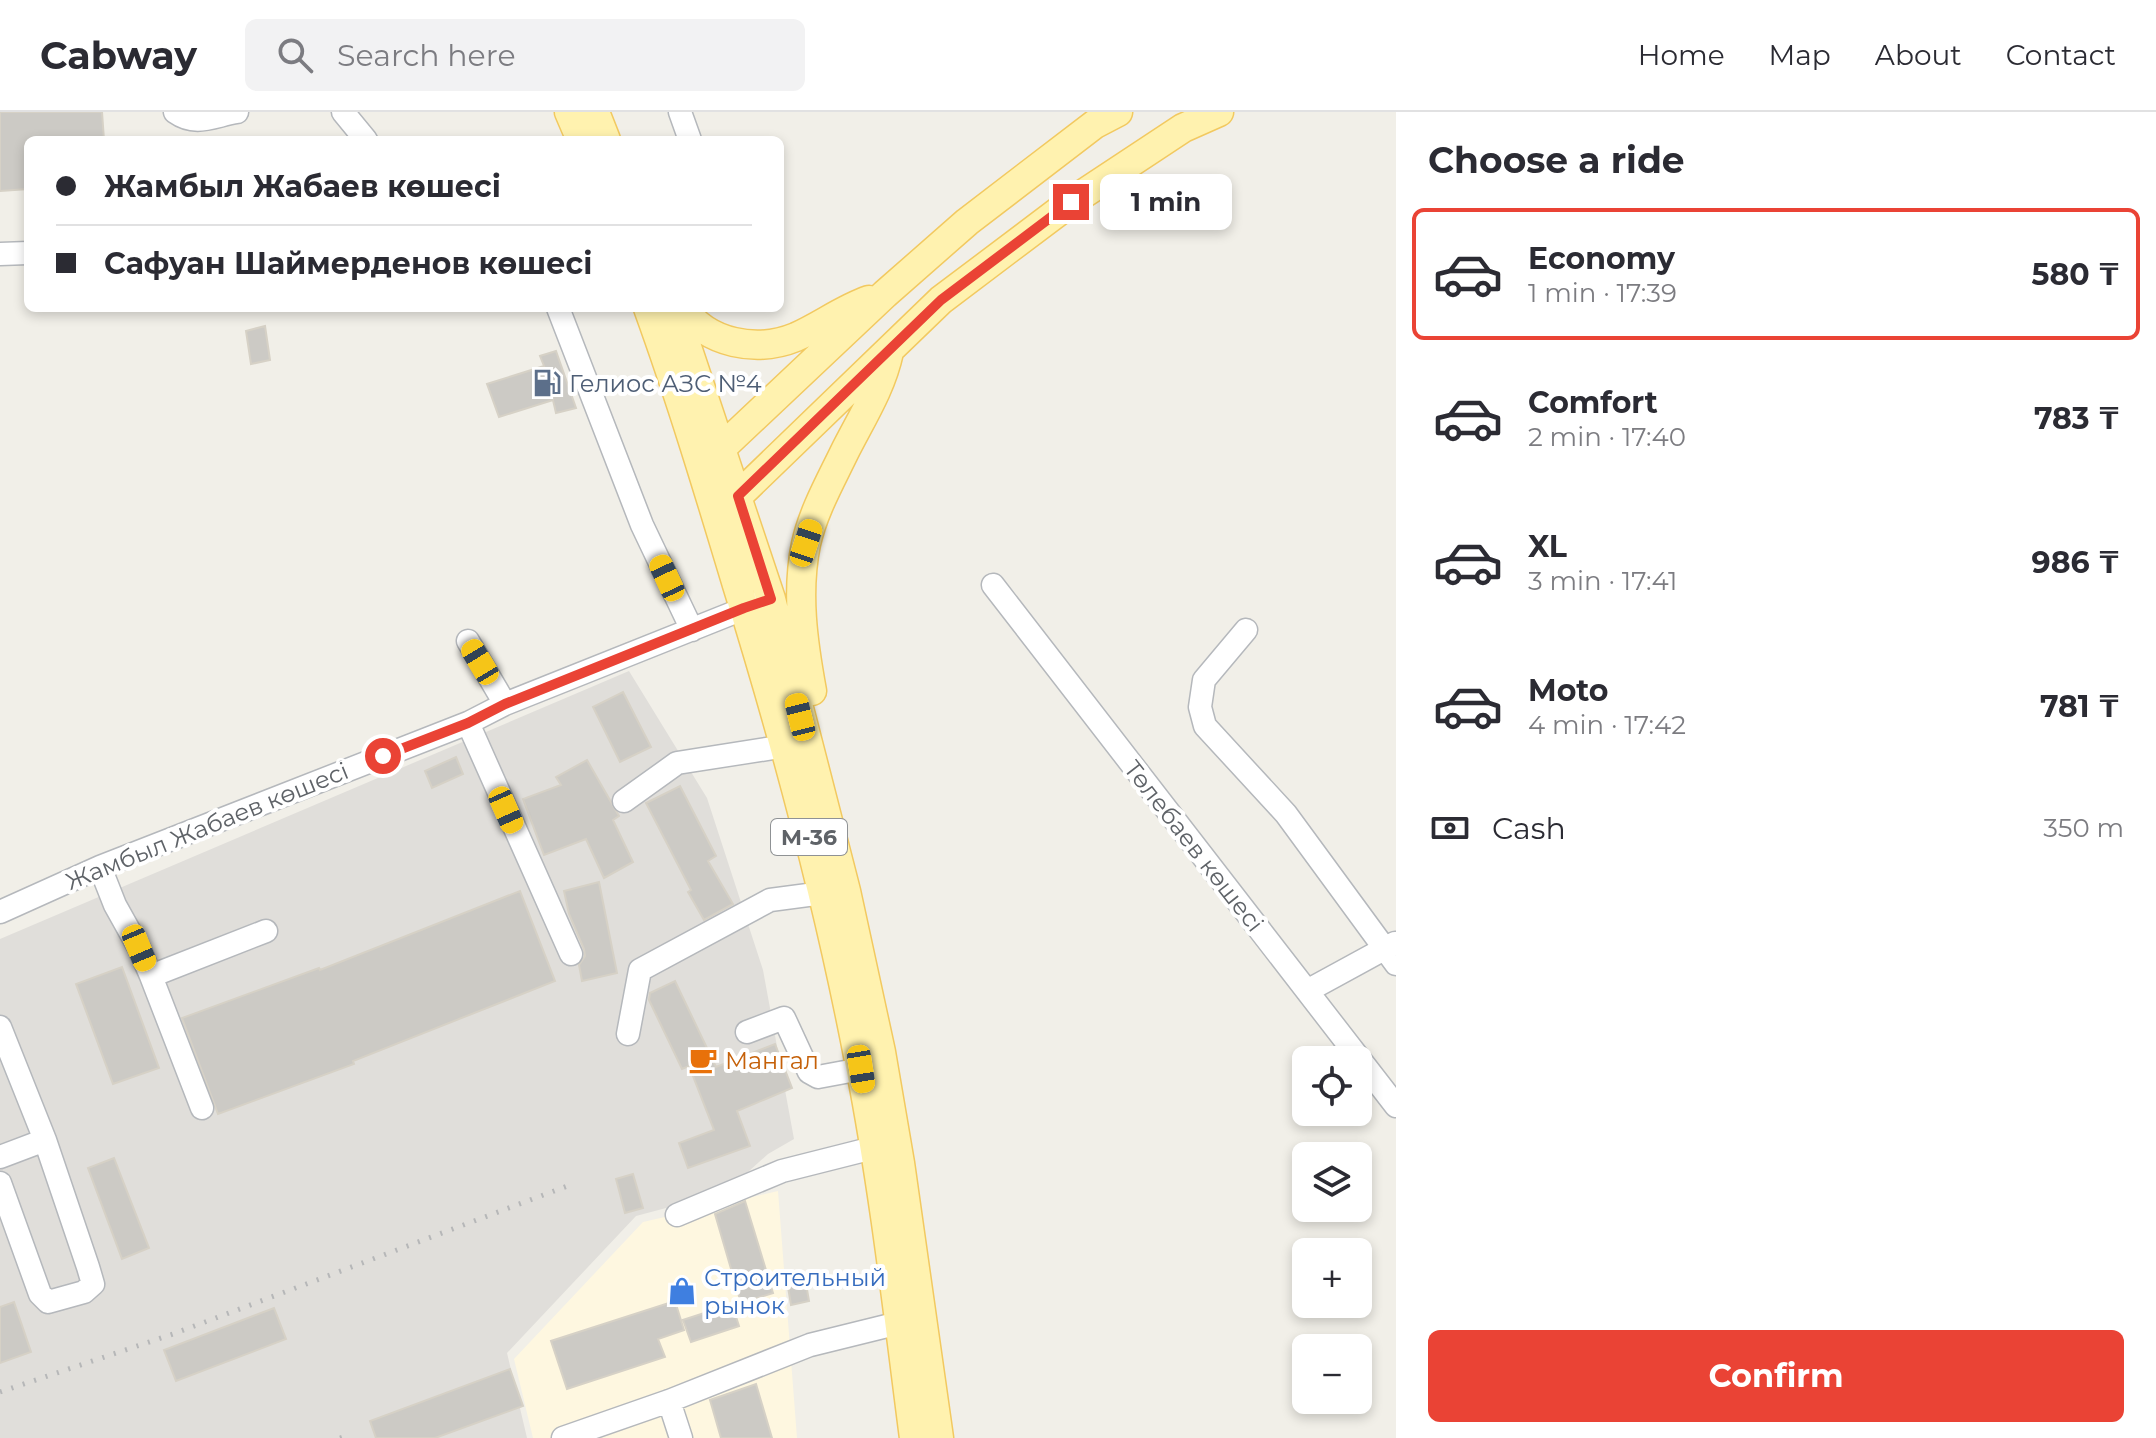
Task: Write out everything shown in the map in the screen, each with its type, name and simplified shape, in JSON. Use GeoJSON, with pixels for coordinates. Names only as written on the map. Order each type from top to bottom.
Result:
{"type":"FeatureCollection","features":[{"type":"Feature","properties":{"kind":"main road"},"geometry":{"type":"LineString","coordinates":[[569,112],[579,136]]}},
{"type":"Feature","properties":{"kind":"main road"},"geometry":{"type":"LineString","coordinates":[[595,112],[604,136]]}},
{"type":"Feature","properties":{"kind":"main road"},"geometry":{"type":"LineString","coordinates":[[700,466],[723,449],[885,294],[967,222],[1095,124],[1118,112]]}},
{"type":"Feature","properties":{"kind":"main road"},"geometry":{"type":"LineString","coordinates":[[725,498],[941,300],[1071,202],[1183,128],[1219,112]]}},
{"type":"Feature","properties":{"kind":"main road"},"geometry":{"type":"LineString","coordinates":[[687,312],[714,337],[743,345],[794,338],[850,307],[885,294]]}},
{"type":"Feature","properties":{"kind":"main road","name":"M-36"},"geometry":{"type":"LineString","coordinates":[[649,312],[700,466],[725,498],[771,599],[823,893],[861,1069],[914,1438]]}},
{"type":"Feature","properties":{"kind":"main road","name":"M-36"},"geometry":{"type":"LineString","coordinates":[[675,312],[723,449],[725,498],[744,608],[846,891],[881,1052],[900,1163],[939,1438]]}},
{"type":"Feature","properties":{"kind":"main road"},"geometry":{"type":"LineString","coordinates":[[796,746],[816,711],[802,640],[801,590],[806,543],[818,508],[883,379],[889,350]]}},
{"type":"Feature","properties":{"kind":"street"},"geometry":{"type":"LineString","coordinates":[[175,112],[187,121],[198,121],[237,112]]}},
{"type":"Feature","properties":{"kind":"street"},"geometry":{"type":"LineString","coordinates":[[343,112],[363,136]]}},
{"type":"Feature","properties":{"kind":"street"},"geometry":{"type":"LineString","coordinates":[[680,112],[689,136]]}},
{"type":"Feature","properties":{"kind":"street"},"geometry":{"type":"LineString","coordinates":[[0,254],[24,253]]}},
{"type":"Feature","properties":{"kind":"street"},"geometry":{"type":"LineString","coordinates":[[560,312],[642,525],[692,630]]}},
{"type":"Feature","properties":{"kind":"street","name":"Төлебаев көшесі"},"geometry":{"type":"LineString","coordinates":[[993,585],[1396,1106]]}},
{"type":"Feature","properties":{"kind":"street","name":"Жамбыл Жабаев көшесі"},"geometry":{"type":"LineString","coordinates":[[0,912],[100,867],[468,723],[505,704],[771,599]]}},
{"type":"Feature","properties":{"kind":"street"},"geometry":{"type":"LineString","coordinates":[[1246,630],[1204,680],[1200,707],[1205,726],[1286,814],[1392,952],[1307,991]]}},
{"type":"Feature","properties":{"kind":"street"},"geometry":{"type":"LineString","coordinates":[[468,641],[505,704]]}},
{"type":"Feature","properties":{"kind":"street"},"geometry":{"type":"LineString","coordinates":[[468,723],[571,954]]}},
{"type":"Feature","properties":{"kind":"street"},"geometry":{"type":"LineString","coordinates":[[624,801],[677,763],[796,746]]}},
{"type":"Feature","properties":{"kind":"street"},"geometry":{"type":"LineString","coordinates":[[100,867],[115,905],[151,976],[202,1108]]}},
{"type":"Feature","properties":{"kind":"street"},"geometry":{"type":"LineString","coordinates":[[628,1034],[640,970],[770,900],[823,893]]}},
{"type":"Feature","properties":{"kind":"street"},"geometry":{"type":"LineString","coordinates":[[151,976],[266,931]]}},
{"type":"Feature","properties":{"kind":"street"},"geometry":{"type":"LineString","coordinates":[[747,1032],[784,1018],[809,1072],[818,1077],[861,1069]]}},
{"type":"Feature","properties":{"kind":"street"},"geometry":{"type":"LineString","coordinates":[[0,1027],[45,1140],[93,1284],[84,1292],[48,1302],[40,1294],[0,1183]]}},
{"type":"Feature","properties":{"kind":"street"},"geometry":{"type":"LineString","coordinates":[[0,1157],[45,1140]]}},
{"type":"Feature","properties":{"kind":"street"},"geometry":{"type":"LineString","coordinates":[[677,1215],[782,1171],[873,1148]]}},
{"type":"Feature","properties":{"kind":"street"},"geometry":{"type":"LineString","coordinates":[[563,1438],[669,1401],[810,1345],[899,1323]]}},
{"type":"Feature","properties":{"kind":"street"},"geometry":{"type":"LineString","coordinates":[[669,1401],[681,1438]]}},
{"type":"Feature","properties":{"kind":"shaded area"},"geometry":{"type":"Polygon","coordinates":[[[629,671],[707,798],[763,970],[794,1139],[768,1154],[726,1192],[636,1216],[507,1353],[527,1438],[0,1438],[0,939],[629,671]]]}},
{"type":"Feature","properties":{"kind":"shaded area","name":"Строительный рынок"},"geometry":{"type":"Polygon","coordinates":[[[778,1191],[797,1438],[533,1438],[514,1359],[643,1222],[778,1191]]]}},
{"type":"Feature","properties":{"kind":"building"},"geometry":{"type":"Polygon","coordinates":[[[0,112],[102,112],[104,136],[24,136],[24,189],[0,191],[0,112]]]}},
{"type":"Feature","properties":{"kind":"building"},"geometry":{"type":"Polygon","coordinates":[[[265,326],[270,360],[251,364],[246,331],[265,326]]]}},
{"type":"Feature","properties":{"kind":"building"},"geometry":{"type":"Polygon","coordinates":[[[556,351],[576,408],[556,413],[553,400],[499,417],[487,384],[544,366],[540,356],[556,351]]]}},
{"type":"Feature","properties":{"kind":"building"},"geometry":{"type":"Polygon","coordinates":[[[623,692],[651,747],[620,762],[593,707],[623,692]]]}},
{"type":"Feature","properties":{"kind":"building"},"geometry":{"type":"Polygon","coordinates":[[[456,757],[463,774],[432,788],[425,771],[456,757]]]}},
{"type":"Feature","properties":{"kind":"building"},"geometry":{"type":"Polygon","coordinates":[[[587,760],[619,816],[613,820],[633,862],[604,878],[586,839],[544,855],[523,799],[561,785],[556,777],[587,760]]]}},
{"type":"Feature","properties":{"kind":"building"},"geometry":{"type":"Polygon","coordinates":[[[680,786],[716,856],[708,861],[733,904],[704,920],[646,803],[680,786]]]}},
{"type":"Feature","properties":{"kind":"building"},"geometry":{"type":"Polygon","coordinates":[[[599,882],[617,973],[582,981],[579,965],[585,956],[584,949],[569,914],[564,891],[599,882]]]}},
{"type":"Feature","properties":{"kind":"building"},"geometry":{"type":"Polygon","coordinates":[[[520,891],[555,981],[353,1061],[354,1064],[218,1114],[182,1018],[320,970],[520,891]]]}},
{"type":"Feature","properties":{"kind":"building"},"geometry":{"type":"Polygon","coordinates":[[[122,967],[159,1068],[113,1084],[76,984],[122,967]]]}},
{"type":"Feature","properties":{"kind":"building"},"geometry":{"type":"Polygon","coordinates":[[[675,981],[716,1067],[775,1044],[792,1088],[737,1111],[750,1146],[688,1168],[679,1143],[714,1130],[689,1066],[682,1069],[649,1000],[650,993],[675,981]]]}},
{"type":"Feature","properties":{"kind":"building"},"geometry":{"type":"Polygon","coordinates":[[[114,1158],[149,1248],[122,1259],[88,1168],[114,1158]]]}},
{"type":"Feature","properties":{"kind":"building"},"geometry":{"type":"Polygon","coordinates":[[[633,1174],[643,1208],[625,1213],[616,1179],[633,1174]]]}},
{"type":"Feature","properties":{"kind":"building"},"geometry":{"type":"Polygon","coordinates":[[[745,1201],[773,1293],[741,1303],[715,1214],[745,1201]]]}},
{"type":"Feature","properties":{"kind":"building"},"geometry":{"type":"Polygon","coordinates":[[[805,1278],[809,1301],[791,1305],[787,1281],[805,1278]]]}},
{"type":"Feature","properties":{"kind":"building"},"geometry":{"type":"Polygon","coordinates":[[[675,1301],[684,1330],[658,1339],[665,1357],[567,1389],[551,1341],[675,1301]]]}},
{"type":"Feature","properties":{"kind":"building"},"geometry":{"type":"Polygon","coordinates":[[[14,1302],[31,1352],[0,1363],[0,1307],[14,1302]]]}},
{"type":"Feature","properties":{"kind":"building"},"geometry":{"type":"Polygon","coordinates":[[[732,1304],[739,1326],[691,1342],[683,1320],[732,1304]]]}},
{"type":"Feature","properties":{"kind":"building"},"geometry":{"type":"Polygon","coordinates":[[[274,1308],[286,1339],[176,1381],[164,1350],[274,1308]]]}},
{"type":"Feature","properties":{"kind":"building"},"geometry":{"type":"Polygon","coordinates":[[[510,1369],[523,1406],[435,1438],[376,1438],[370,1421],[510,1369]]]}},
{"type":"Feature","properties":{"kind":"building"},"geometry":{"type":"Polygon","coordinates":[[[756,1384],[772,1438],[721,1438],[710,1400],[756,1384]]]}},
{"type":"Feature","properties":{"kind":"railway"},"geometry":{"type":"LineString","coordinates":[[0,1392],[173,1334],[570,1185]]}},
{"type":"Feature","properties":{"kind":"railway"},"geometry":{"type":"LineString","coordinates":[[340,1438],[346,1436]]}},
{"type":"Feature","properties":{"kind":"place","name":"Гелиос АЗС №4"},"geometry":{"type":"Point","coordinates":[547,383]}},
{"type":"Feature","properties":{"kind":"place","name":"Мангал"},"geometry":{"type":"Point","coordinates":[703,1060]}},
{"type":"Feature","properties":{"kind":"place","name":"Строительный рынок"},"geometry":{"type":"Point","coordinates":[682,1291]}},
{"type":"Feature","properties":{"kind":"route"},"geometry":{"type":"LineString","coordinates":[[383,756],[468,723],[505,704],[771,599],[738,496],[941,300],[1071,202]]}}]}
